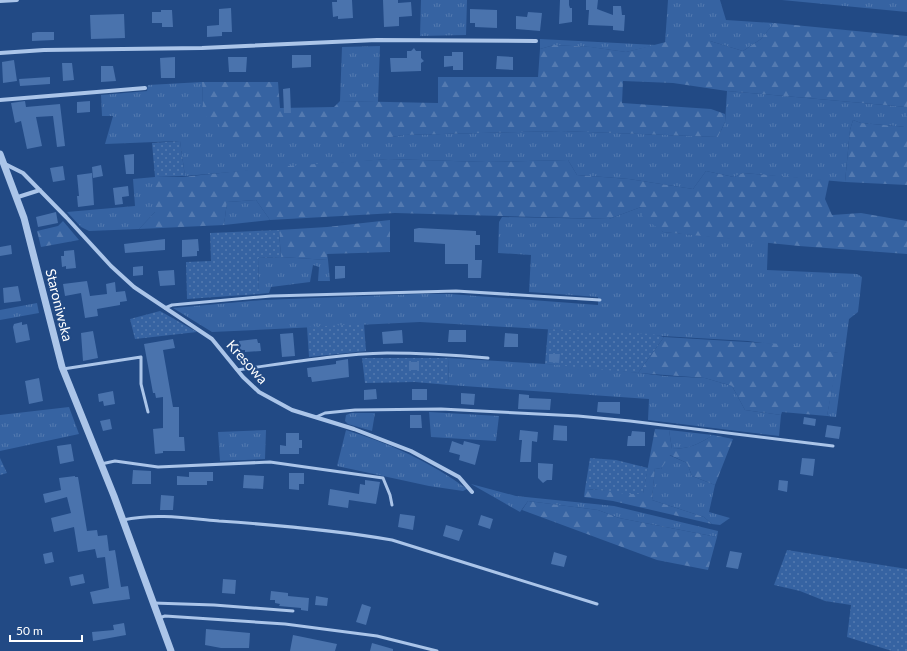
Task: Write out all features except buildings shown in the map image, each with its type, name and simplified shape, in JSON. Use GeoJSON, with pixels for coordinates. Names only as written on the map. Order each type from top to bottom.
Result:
{"type":"FeatureCollection","features":[{"type":"Feature","properties":{"kind":"street"},"geometry":{"type":"LineString","coordinates":[[0,1],[17,0]]}},
{"type":"Feature","properties":{"kind":"street"},"geometry":{"type":"LineString","coordinates":[[0,53],[44,50],[202,48],[377,40],[536,41]]}},
{"type":"Feature","properties":{"kind":"street"},"geometry":{"type":"LineString","coordinates":[[0,100],[145,88]]}},
{"type":"Feature","properties":{"kind":"street","name":"Staroniwska"},"geometry":{"type":"LineString","coordinates":[[0,154],[18,197],[63,369],[123,520],[171,651]]}},
{"type":"Feature","properties":{"kind":"street","name":"Kresowa"},"geometry":{"type":"LineString","coordinates":[[5,164],[24,173],[111,266],[134,287],[212,339],[252,386],[268,398],[292,410],[411,451],[459,477],[472,492]]}},
{"type":"Feature","properties":{"kind":"street"},"geometry":{"type":"LineString","coordinates":[[18,197],[40,190]]}},
{"type":"Feature","properties":{"kind":"lane"},"geometry":{"type":"LineString","coordinates":[[164,308],[172,305],[271,296],[456,291],[600,300]]}},
{"type":"Feature","properties":{"kind":"lane"},"geometry":{"type":"LineString","coordinates":[[237,370],[337,356],[386,353],[437,354],[488,358]]}},
{"type":"Feature","properties":{"kind":"lane"},"geometry":{"type":"LineString","coordinates":[[63,369],[141,357],[142,384],[148,412]]}},
{"type":"Feature","properties":{"kind":"lane"},"geometry":{"type":"LineString","coordinates":[[316,417],[325,413],[356,410],[433,409],[578,416],[833,446]]}},
{"type":"Feature","properties":{"kind":"lane"},"geometry":{"type":"LineString","coordinates":[[100,462],[115,461],[158,467],[270,462],[383,478],[390,495],[392,505]]}},
{"type":"Feature","properties":{"kind":"lane"},"geometry":{"type":"LineString","coordinates":[[123,520],[150,516],[292,526],[392,540],[597,604]]}},
{"type":"Feature","properties":{"kind":"lane"},"geometry":{"type":"LineString","coordinates":[[153,603],[214,604],[293,611]]}},
{"type":"Feature","properties":{"kind":"lane"},"geometry":{"type":"LineString","coordinates":[[159,618],[165,616],[285,624],[377,636],[437,651]]}},
{"type":"Feature","properties":{"kind":"green space"},"geometry":{"type":"Polygon","coordinates":[[[421,0],[467,0],[466,35],[420,36],[421,0]]]}},
{"type":"Feature","properties":{"kind":"green space"},"geometry":{"type":"Polygon","coordinates":[[[668,0],[720,0],[726,20],[774,23],[761,39],[743,51],[710,41],[665,43],[668,0]]]}},
{"type":"Feature","properties":{"kind":"green space"},"geometry":{"type":"Polygon","coordinates":[[[782,0],[907,0],[907,12],[782,0]]]}},
{"type":"Feature","properties":{"kind":"green space"},"geometry":{"type":"Polygon","coordinates":[[[774,23],[907,36],[907,107],[727,91],[673,83],[623,81],[622,103],[711,109],[725,114],[725,122],[718,137],[561,131],[404,135],[391,137],[331,139],[225,140],[218,122],[200,114],[203,105],[202,82],[278,82],[280,108],[334,107],[340,101],[438,103],[438,77],[538,77],[540,49],[554,45],[591,47],[626,52],[678,39],[710,41],[743,51],[761,39],[774,23]]]}},
{"type":"Feature","properties":{"kind":"green space"},"geometry":{"type":"Polygon","coordinates":[[[540,39],[656,45],[626,52],[590,47],[554,45],[540,49],[540,39]]]}},
{"type":"Feature","properties":{"kind":"green space"},"geometry":{"type":"Polygon","coordinates":[[[380,46],[378,102],[340,101],[342,47],[380,46]]]}},
{"type":"Feature","properties":{"kind":"green space"},"geometry":{"type":"Polygon","coordinates":[[[202,82],[203,105],[391,137],[404,135],[561,131],[718,137],[725,122],[727,91],[907,107],[907,127],[861,123],[853,120],[850,130],[845,182],[743,173],[734,177],[706,171],[693,189],[629,179],[577,175],[568,160],[486,162],[388,159],[185,176],[180,141],[105,144],[113,116],[102,116],[101,95],[147,91],[148,85],[202,82]]]}},
{"type":"Feature","properties":{"kind":"green space"},"geometry":{"type":"Polygon","coordinates":[[[853,120],[861,123],[907,127],[907,185],[845,182],[850,130],[853,120]]]}},
{"type":"Feature","properties":{"kind":"green space"},"geometry":{"type":"Polygon","coordinates":[[[180,141],[185,176],[155,177],[152,143],[180,141]]]}},
{"type":"Feature","properties":{"kind":"green space"},"geometry":{"type":"Polygon","coordinates":[[[388,159],[486,162],[568,160],[577,175],[629,179],[693,189],[706,171],[734,177],[743,173],[829,180],[825,199],[832,215],[861,213],[907,221],[907,254],[799,246],[663,232],[643,217],[641,207],[609,219],[395,213],[270,220],[256,200],[227,202],[224,225],[139,229],[155,212],[155,177],[182,177],[288,166],[388,159]]]}},
{"type":"Feature","properties":{"kind":"green space"},"geometry":{"type":"Polygon","coordinates":[[[155,177],[155,212],[139,229],[89,231],[81,227],[67,212],[135,206],[133,179],[155,177]]]}},
{"type":"Feature","properties":{"kind":"green space"},"geometry":{"type":"Polygon","coordinates":[[[256,200],[270,220],[224,225],[227,202],[256,200]]]}},
{"type":"Feature","properties":{"kind":"green space"},"geometry":{"type":"Polygon","coordinates":[[[641,207],[663,232],[768,242],[767,270],[857,274],[862,277],[858,312],[849,319],[836,417],[827,416],[838,353],[748,341],[420,322],[212,332],[173,308],[263,300],[419,294],[450,294],[598,305],[598,297],[529,292],[531,255],[498,253],[499,222],[502,217],[609,219],[641,207]]]}},
{"type":"Feature","properties":{"kind":"green space"},"geometry":{"type":"Polygon","coordinates":[[[390,220],[390,252],[327,254],[328,260],[281,257],[279,230],[327,227],[390,220]]]}},
{"type":"Feature","properties":{"kind":"green space"},"geometry":{"type":"Polygon","coordinates":[[[63,221],[79,240],[41,247],[37,231],[58,226],[63,221]]]}},
{"type":"Feature","properties":{"kind":"green space"},"geometry":{"type":"Polygon","coordinates":[[[279,230],[281,257],[258,258],[259,294],[187,299],[186,262],[211,261],[210,233],[279,230]]]}},
{"type":"Feature","properties":{"kind":"green space"},"geometry":{"type":"Polygon","coordinates":[[[281,257],[328,260],[330,281],[318,281],[319,267],[313,265],[310,282],[271,287],[269,293],[259,294],[258,258],[281,257]]]}},
{"type":"Feature","properties":{"kind":"green space"},"geometry":{"type":"Polygon","coordinates":[[[37,303],[39,313],[0,320],[0,310],[37,303]]]}},
{"type":"Feature","properties":{"kind":"green space"},"geometry":{"type":"Polygon","coordinates":[[[160,311],[197,332],[135,339],[130,319],[160,311]]]}},
{"type":"Feature","properties":{"kind":"green space"},"geometry":{"type":"Polygon","coordinates":[[[364,324],[366,351],[309,357],[307,327],[364,324]]]}},
{"type":"Feature","properties":{"kind":"green space"},"geometry":{"type":"Polygon","coordinates":[[[548,329],[652,334],[664,337],[638,373],[545,364],[548,329]]]}},
{"type":"Feature","properties":{"kind":"green space"},"geometry":{"type":"Polygon","coordinates":[[[664,337],[782,344],[839,353],[827,416],[782,412],[781,415],[745,410],[732,386],[705,378],[638,373],[664,337]]]}},
{"type":"Feature","properties":{"kind":"green space"},"geometry":{"type":"Polygon","coordinates":[[[362,358],[448,358],[449,385],[415,382],[365,383],[362,358]]]}},
{"type":"Feature","properties":{"kind":"green space"},"geometry":{"type":"Polygon","coordinates":[[[448,358],[579,366],[665,376],[705,378],[732,386],[745,410],[781,415],[779,436],[648,420],[649,399],[449,385],[448,358]]]}},
{"type":"Feature","properties":{"kind":"green space"},"geometry":{"type":"Polygon","coordinates":[[[69,407],[79,434],[0,451],[0,415],[69,407]]]}},
{"type":"Feature","properties":{"kind":"green space"},"geometry":{"type":"Polygon","coordinates":[[[429,412],[499,416],[496,441],[431,437],[429,412]]]}},
{"type":"Feature","properties":{"kind":"green space"},"geometry":{"type":"Polygon","coordinates":[[[351,413],[375,413],[372,431],[348,424],[345,421],[346,415],[351,413]]]}},
{"type":"Feature","properties":{"kind":"green space"},"geometry":{"type":"Polygon","coordinates":[[[655,429],[669,430],[672,449],[693,445],[713,435],[733,439],[715,485],[692,476],[687,463],[670,455],[661,469],[655,468],[652,500],[704,517],[712,524],[613,501],[584,497],[585,489],[643,493],[655,429]]]}},
{"type":"Feature","properties":{"kind":"green space"},"geometry":{"type":"Polygon","coordinates":[[[266,430],[265,459],[220,461],[218,432],[266,430]]]}},
{"type":"Feature","properties":{"kind":"green space"},"geometry":{"type":"Polygon","coordinates":[[[346,430],[394,447],[409,454],[439,470],[467,489],[463,491],[429,486],[337,466],[346,430]]]}},
{"type":"Feature","properties":{"kind":"green space"},"geometry":{"type":"Polygon","coordinates":[[[669,430],[713,435],[693,445],[672,449],[669,430]]]}},
{"type":"Feature","properties":{"kind":"green space"},"geometry":{"type":"Polygon","coordinates":[[[669,455],[687,463],[692,476],[715,485],[709,512],[730,518],[720,525],[712,524],[704,517],[652,500],[655,468],[661,469],[669,455]]]}},
{"type":"Feature","properties":{"kind":"green space"},"geometry":{"type":"Polygon","coordinates":[[[0,458],[7,473],[0,475],[0,458]]]}},
{"type":"Feature","properties":{"kind":"green space"},"geometry":{"type":"Polygon","coordinates":[[[590,458],[616,460],[648,468],[643,493],[630,494],[585,489],[590,458]]]}},
{"type":"Feature","properties":{"kind":"green space"},"geometry":{"type":"Polygon","coordinates":[[[471,484],[516,496],[614,506],[718,531],[717,537],[619,518],[598,510],[528,501],[520,512],[471,484]]]}},
{"type":"Feature","properties":{"kind":"green space"},"geometry":{"type":"Polygon","coordinates":[[[528,501],[598,510],[619,518],[717,537],[708,570],[657,560],[522,510],[528,501]]]}},
{"type":"Feature","properties":{"kind":"green space"},"geometry":{"type":"Polygon","coordinates":[[[787,550],[907,569],[907,651],[892,651],[847,637],[851,605],[825,601],[800,591],[774,585],[787,550]]]}}]}
